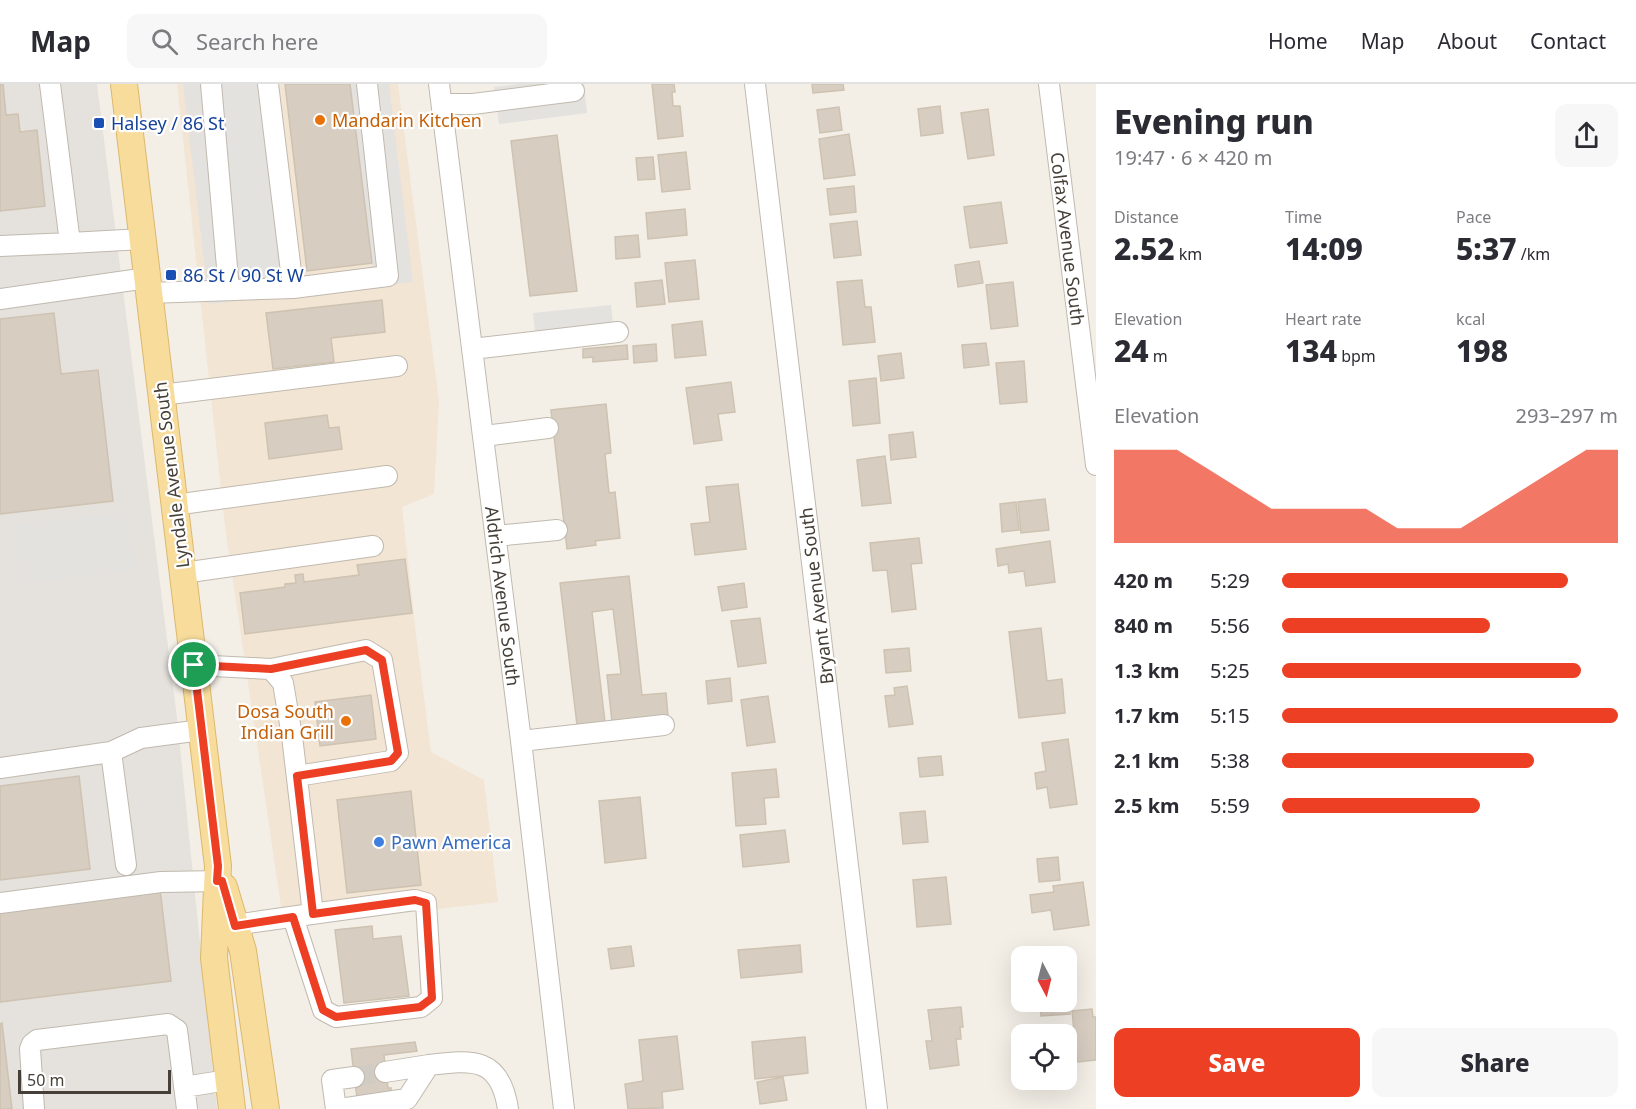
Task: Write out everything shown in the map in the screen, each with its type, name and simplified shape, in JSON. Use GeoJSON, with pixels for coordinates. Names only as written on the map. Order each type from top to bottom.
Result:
{"type":"FeatureCollection","features":[{"type":"Feature","properties":{"kind":"main road","name":"Lyndale Avenue South"},"geometry":{"type":"LineString","coordinates":[[124,84],[219,876],[214,958],[232,1109]]}},
{"type":"Feature","properties":{"kind":"main road","name":"Lyndale Avenue South"},"geometry":{"type":"LineString","coordinates":[[219,876],[243,951],[266,1109]]}},
{"type":"Feature","properties":{"kind":"street"},"geometry":{"type":"LineString","coordinates":[[50,84],[70,243]]}},
{"type":"Feature","properties":{"kind":"street"},"geometry":{"type":"LineString","coordinates":[[210,84],[228,290]]}},
{"type":"Feature","properties":{"kind":"street"},"geometry":{"type":"LineString","coordinates":[[268,84],[293,288]]}},
{"type":"Feature","properties":{"kind":"street"},"geometry":{"type":"LineString","coordinates":[[0,299],[148,286],[228,290],[293,288],[388,276],[367,84]]}},
{"type":"Feature","properties":{"kind":"street","name":"Bryant Avenue South"},"geometry":{"type":"LineString","coordinates":[[755,84],[877,1109]]}},
{"type":"Feature","properties":{"kind":"street","name":"Colfax Avenue South"},"geometry":{"type":"LineString","coordinates":[[1049,84],[1096,465]]}},
{"type":"Feature","properties":{"kind":"street"},"geometry":{"type":"LineString","coordinates":[[440,94],[473,104],[574,91]]}},
{"type":"Feature","properties":{"kind":"street","name":"Aldrich Avenue South"},"geometry":{"type":"LineString","coordinates":[[440,94],[484,436],[564,1109]]}},
{"type":"Feature","properties":{"kind":"street"},"geometry":{"type":"LineString","coordinates":[[0,246],[142,239]]}},
{"type":"Feature","properties":{"kind":"street"},"geometry":{"type":"LineString","coordinates":[[472,350],[618,332]]}},
{"type":"Feature","properties":{"kind":"street"},"geometry":{"type":"LineString","coordinates":[[161,395],[397,366]]}},
{"type":"Feature","properties":{"kind":"street"},"geometry":{"type":"LineString","coordinates":[[484,436],[548,428]]}},
{"type":"Feature","properties":{"kind":"street"},"geometry":{"type":"LineString","coordinates":[[174,505],[387,477]]}},
{"type":"Feature","properties":{"kind":"street"},"geometry":{"type":"LineString","coordinates":[[496,536],[557,530]]}},
{"type":"Feature","properties":{"kind":"street"},"geometry":{"type":"LineString","coordinates":[[183,573],[374,546]]}},
{"type":"Feature","properties":{"kind":"street"},"geometry":{"type":"LineString","coordinates":[[194,665],[271,669],[366,650],[382,660],[398,753],[391,761],[297,776]]}},
{"type":"Feature","properties":{"kind":"street"},"geometry":{"type":"LineString","coordinates":[[271,669],[283,683],[297,776],[313,914]]}},
{"type":"Feature","properties":{"kind":"street"},"geometry":{"type":"LineString","coordinates":[[521,741],[664,725]]}},
{"type":"Feature","properties":{"kind":"street"},"geometry":{"type":"LineString","coordinates":[[0,768],[111,752],[141,738],[201,730]]}},
{"type":"Feature","properties":{"kind":"street"},"geometry":{"type":"LineString","coordinates":[[111,752],[126,865]]}},
{"type":"Feature","properties":{"kind":"street"},"geometry":{"type":"LineString","coordinates":[[0,903],[219,876]]}},
{"type":"Feature","properties":{"kind":"street"},"geometry":{"type":"LineString","coordinates":[[235,926],[293,917],[313,914],[415,900],[426,903],[432,998],[420,1007],[336,1017],[323,1010],[293,917]]}},
{"type":"Feature","properties":{"kind":"street"},"geometry":{"type":"LineString","coordinates":[[34,1109],[30,1049],[37,1040],[168,1023],[177,1030],[187,1109]]}},
{"type":"Feature","properties":{"kind":"street"},"geometry":{"type":"LineString","coordinates":[[386,1072],[466,1060],[478,1063],[488,1068],[496,1077],[506,1094],[508,1109]]}},
{"type":"Feature","properties":{"kind":"street"},"geometry":{"type":"LineString","coordinates":[[354,1077],[332,1080],[338,1109],[408,1104],[429,1065]]}},
{"type":"Feature","properties":{"kind":"street"},"geometry":{"type":"LineString","coordinates":[[184,1087],[228,1080]]}},
{"type":"Feature","properties":{"kind":"shaded area"},"geometry":{"type":"Polygon","coordinates":[[[0,84],[97,84],[177,718],[217,1109],[0,1109],[0,84]]]}},
{"type":"Feature","properties":{"kind":"shaded area"},"geometry":{"type":"Polygon","coordinates":[[[177,84],[398,84],[439,401],[434,494],[402,507],[416,634],[431,752],[484,780],[498,902],[284,927],[225,527],[177,84]]]}},
{"type":"Feature","properties":{"kind":"shaded area"},"geometry":{"type":"Polygon","coordinates":[[[183,84],[276,84],[301,294],[209,304],[183,84]]]}},
{"type":"Feature","properties":{"kind":"shaded area"},"geometry":{"type":"Polygon","coordinates":[[[350,84],[389,84],[413,282],[374,286],[350,84]]]}},
{"type":"Feature","properties":{"kind":"shaded area"},"geometry":{"type":"Polygon","coordinates":[[[518,84],[584,84],[587,113],[499,124],[494,87],[518,84]]]}},
{"type":"Feature","properties":{"kind":"shaded area"},"geometry":{"type":"Polygon","coordinates":[[[611,305],[615,343],[537,351],[533,313],[611,305]]]}},
{"type":"Feature","properties":{"kind":"shaded area"},"geometry":{"type":"Polygon","coordinates":[[[129,512],[135,571],[19,584],[13,524],[129,512]]]}},
{"type":"Feature","properties":{"kind":"building"},"geometry":{"type":"Polygon","coordinates":[[[0,84],[3,84],[6,115],[18,114],[20,132],[37,130],[45,206],[0,211],[0,84]]]}},
{"type":"Feature","properties":{"kind":"building"},"geometry":{"type":"Polygon","coordinates":[[[285,84],[350,84],[372,263],[307,271],[285,84]]]}},
{"type":"Feature","properties":{"kind":"building"},"geometry":{"type":"Polygon","coordinates":[[[652,84],[674,84],[673,106],[680,106],[683,136],[658,139],[652,84]]]}},
{"type":"Feature","properties":{"kind":"building"},"geometry":{"type":"Polygon","coordinates":[[[812,84],[843,84],[844,90],[813,93],[812,84]]]}},
{"type":"Feature","properties":{"kind":"building"},"geometry":{"type":"Polygon","coordinates":[[[940,106],[943,133],[921,136],[918,109],[940,106]]]}},
{"type":"Feature","properties":{"kind":"building"},"geometry":{"type":"Polygon","coordinates":[[[839,107],[842,130],[820,133],[817,110],[839,107]]]}},
{"type":"Feature","properties":{"kind":"building"},"geometry":{"type":"Polygon","coordinates":[[[988,109],[994,155],[968,159],[961,113],[988,109]]]}},
{"type":"Feature","properties":{"kind":"building"},"geometry":{"type":"Polygon","coordinates":[[[849,134],[855,175],[824,179],[819,139],[849,134]]]}},
{"type":"Feature","properties":{"kind":"building"},"geometry":{"type":"Polygon","coordinates":[[[557,135],[577,291],[530,296],[511,141],[557,135]]]}},
{"type":"Feature","properties":{"kind":"building"},"geometry":{"type":"Polygon","coordinates":[[[686,152],[690,189],[662,192],[658,155],[686,152]]]}},
{"type":"Feature","properties":{"kind":"building"},"geometry":{"type":"Polygon","coordinates":[[[653,157],[655,179],[638,180],[636,158],[653,157]]]}},
{"type":"Feature","properties":{"kind":"building"},"geometry":{"type":"Polygon","coordinates":[[[854,186],[856,212],[830,215],[827,189],[854,186]]]}},
{"type":"Feature","properties":{"kind":"building"},"geometry":{"type":"Polygon","coordinates":[[[1001,202],[1007,243],[970,248],[964,207],[1001,202]]]}},
{"type":"Feature","properties":{"kind":"building"},"geometry":{"type":"Polygon","coordinates":[[[685,209],[687,235],[648,239],[646,213],[685,209]]]}},
{"type":"Feature","properties":{"kind":"building"},"geometry":{"type":"Polygon","coordinates":[[[857,221],[861,255],[834,258],[830,224],[857,221]]]}},
{"type":"Feature","properties":{"kind":"building"},"geometry":{"type":"Polygon","coordinates":[[[638,235],[640,257],[616,259],[615,237],[638,235]]]}},
{"type":"Feature","properties":{"kind":"building"},"geometry":{"type":"Polygon","coordinates":[[[695,260],[699,299],[669,302],[665,263],[695,260]]]}},
{"type":"Feature","properties":{"kind":"building"},"geometry":{"type":"Polygon","coordinates":[[[979,261],[983,283],[958,287],[955,265],[979,261]]]}},
{"type":"Feature","properties":{"kind":"building"},"geometry":{"type":"Polygon","coordinates":[[[662,280],[665,304],[637,307],[635,283],[662,280]]]}},
{"type":"Feature","properties":{"kind":"building"},"geometry":{"type":"Polygon","coordinates":[[[862,280],[865,307],[871,307],[875,342],[843,345],[837,282],[862,280]]]}},
{"type":"Feature","properties":{"kind":"building"},"geometry":{"type":"Polygon","coordinates":[[[1013,282],[1018,326],[991,329],[986,285],[1013,282]]]}},
{"type":"Feature","properties":{"kind":"building"},"geometry":{"type":"Polygon","coordinates":[[[382,300],[385,332],[331,338],[334,362],[273,369],[266,313],[382,300]]]}},
{"type":"Feature","properties":{"kind":"building"},"geometry":{"type":"Polygon","coordinates":[[[54,313],[61,374],[98,370],[113,501],[0,514],[0,319],[54,313]]]}},
{"type":"Feature","properties":{"kind":"building"},"geometry":{"type":"Polygon","coordinates":[[[702,321],[706,355],[675,358],[672,325],[702,321]]]}},
{"type":"Feature","properties":{"kind":"building"},"geometry":{"type":"Polygon","coordinates":[[[986,343],[989,365],[964,368],[962,345],[986,343]]]}},
{"type":"Feature","properties":{"kind":"building"},"geometry":{"type":"Polygon","coordinates":[[[656,344],[657,361],[634,363],[633,346],[656,344]]]}},
{"type":"Feature","properties":{"kind":"building"},"geometry":{"type":"Polygon","coordinates":[[[627,345],[628,359],[593,362],[593,357],[583,358],[583,349],[627,345]]]}},
{"type":"Feature","properties":{"kind":"building"},"geometry":{"type":"Polygon","coordinates":[[[901,353],[904,378],[881,381],[878,356],[901,353]]]}},
{"type":"Feature","properties":{"kind":"building"},"geometry":{"type":"Polygon","coordinates":[[[1024,361],[1027,402],[1000,404],[996,363],[1024,361]]]}},
{"type":"Feature","properties":{"kind":"building"},"geometry":{"type":"Polygon","coordinates":[[[876,378],[880,423],[853,426],[849,381],[876,378]]]}},
{"type":"Feature","properties":{"kind":"building"},"geometry":{"type":"Polygon","coordinates":[[[731,382],[735,412],[718,414],[722,440],[694,444],[686,388],[731,382]]]}},
{"type":"Feature","properties":{"kind":"building"},"geometry":{"type":"Polygon","coordinates":[[[606,404],[611,453],[605,454],[609,493],[615,492],[620,538],[595,541],[596,545],[567,549],[551,410],[606,404]]]}},
{"type":"Feature","properties":{"kind":"building"},"geometry":{"type":"Polygon","coordinates":[[[327,415],[329,428],[339,427],[342,449],[269,459],[265,423],[327,415]]]}},
{"type":"Feature","properties":{"kind":"building"},"geometry":{"type":"Polygon","coordinates":[[[913,432],[916,457],[891,460],[889,435],[913,432]]]}},
{"type":"Feature","properties":{"kind":"building"},"geometry":{"type":"Polygon","coordinates":[[[885,456],[891,503],[862,506],[857,460],[885,456]]]}},
{"type":"Feature","properties":{"kind":"building"},"geometry":{"type":"Polygon","coordinates":[[[738,484],[746,549],[695,555],[691,524],[710,522],[706,487],[738,484]]]}},
{"type":"Feature","properties":{"kind":"building"},"geometry":{"type":"Polygon","coordinates":[[[1045,499],[1049,530],[1021,533],[1018,502],[1045,499]]]}},
{"type":"Feature","properties":{"kind":"building"},"geometry":{"type":"Polygon","coordinates":[[[1016,502],[1019,530],[1002,532],[1000,504],[1016,502]]]}},
{"type":"Feature","properties":{"kind":"building"},"geometry":{"type":"Polygon","coordinates":[[[919,538],[922,563],[911,564],[916,609],[892,612],[887,570],[873,571],[870,543],[919,538]]]}},
{"type":"Feature","properties":{"kind":"building"},"geometry":{"type":"Polygon","coordinates":[[[1050,541],[1055,582],[1026,586],[1024,571],[1009,573],[1008,564],[998,566],[996,549],[1050,541]]]}},
{"type":"Feature","properties":{"kind":"building"},"geometry":{"type":"Polygon","coordinates":[[[405,559],[412,613],[245,634],[240,593],[285,587],[285,584],[296,583],[295,575],[303,574],[304,582],[359,575],[357,565],[405,559]]]}},
{"type":"Feature","properties":{"kind":"building"},"geometry":{"type":"Polygon","coordinates":[[[629,576],[642,695],[666,693],[668,716],[612,722],[607,675],[621,674],[613,609],[592,612],[605,722],[577,725],[560,583],[629,576]]]}},
{"type":"Feature","properties":{"kind":"building"},"geometry":{"type":"Polygon","coordinates":[[[744,583],[747,607],[722,611],[718,587],[744,583]]]}},
{"type":"Feature","properties":{"kind":"building"},"geometry":{"type":"Polygon","coordinates":[[[760,618],[766,663],[738,667],[731,621],[760,618]]]}},
{"type":"Feature","properties":{"kind":"building"},"geometry":{"type":"Polygon","coordinates":[[[1041,628],[1047,681],[1062,679],[1065,713],[1019,718],[1009,632],[1041,628]]]}},
{"type":"Feature","properties":{"kind":"building"},"geometry":{"type":"Polygon","coordinates":[[[909,648],[911,671],[886,673],[884,650],[909,648]]]}},
{"type":"Feature","properties":{"kind":"building"},"geometry":{"type":"Polygon","coordinates":[[[730,678],[732,701],[708,704],[706,681],[730,678]]]}},
{"type":"Feature","properties":{"kind":"building"},"geometry":{"type":"Polygon","coordinates":[[[907,686],[913,724],[889,727],[885,696],[895,695],[894,688],[907,686]]]}},
{"type":"Feature","properties":{"kind":"building","name":"Dosa South Indian Grill"},"geometry":{"type":"Polygon","coordinates":[[[371,695],[376,739],[320,746],[315,702],[371,695]]]}},
{"type":"Feature","properties":{"kind":"building"},"geometry":{"type":"Polygon","coordinates":[[[768,696],[775,742],[747,746],[741,700],[768,696]]]}},
{"type":"Feature","properties":{"kind":"building"},"geometry":{"type":"Polygon","coordinates":[[[1068,739],[1077,804],[1050,808],[1047,787],[1037,789],[1035,773],[1046,771],[1042,743],[1068,739]]]}},
{"type":"Feature","properties":{"kind":"building"},"geometry":{"type":"Polygon","coordinates":[[[941,756],[943,775],[920,777],[918,758],[941,756]]]}},
{"type":"Feature","properties":{"kind":"building"},"geometry":{"type":"Polygon","coordinates":[[[776,769],[779,797],[764,798],[766,824],[736,826],[732,773],[776,769]]]}},
{"type":"Feature","properties":{"kind":"building"},"geometry":{"type":"Polygon","coordinates":[[[79,776],[90,869],[0,880],[0,786],[79,776]]]}},
{"type":"Feature","properties":{"kind":"building","name":"Pawn America"},"geometry":{"type":"Polygon","coordinates":[[[411,791],[421,885],[347,893],[337,800],[411,791]]]}},
{"type":"Feature","properties":{"kind":"building"},"geometry":{"type":"Polygon","coordinates":[[[640,797],[646,858],[605,863],[599,801],[640,797]]]}},
{"type":"Feature","properties":{"kind":"building"},"geometry":{"type":"Polygon","coordinates":[[[925,811],[928,842],[903,844],[900,813],[925,811]]]}},
{"type":"Feature","properties":{"kind":"building"},"geometry":{"type":"Polygon","coordinates":[[[785,830],[789,862],[743,867],[740,835],[785,830]]]}},
{"type":"Feature","properties":{"kind":"building"},"geometry":{"type":"Polygon","coordinates":[[[1058,857],[1060,880],[1039,882],[1037,859],[1058,857]]]}},
{"type":"Feature","properties":{"kind":"building"},"geometry":{"type":"Polygon","coordinates":[[[946,877],[951,924],[917,927],[913,880],[946,877]]]}},
{"type":"Feature","properties":{"kind":"building"},"geometry":{"type":"Polygon","coordinates":[[[1083,882],[1089,925],[1054,930],[1051,910],[1032,913],[1030,895],[1054,892],[1053,886],[1083,882]]]}},
{"type":"Feature","properties":{"kind":"building"},"geometry":{"type":"Polygon","coordinates":[[[160,889],[171,981],[0,1002],[0,908],[160,889]]]}},
{"type":"Feature","properties":{"kind":"building"},"geometry":{"type":"Polygon","coordinates":[[[372,926],[373,939],[401,936],[409,996],[344,1003],[335,930],[372,926]]]}},
{"type":"Feature","properties":{"kind":"building"},"geometry":{"type":"Polygon","coordinates":[[[800,945],[802,972],[741,978],[738,950],[800,945]]]}},
{"type":"Feature","properties":{"kind":"building"},"geometry":{"type":"Polygon","coordinates":[[[631,946],[634,966],[611,969],[608,949],[631,946]]]}},
{"type":"Feature","properties":{"kind":"building"},"geometry":{"type":"Polygon","coordinates":[[[961,1007],[963,1027],[960,1027],[961,1039],[956,1039],[959,1065],[930,1069],[926,1041],[932,1041],[928,1010],[961,1007]]]}},
{"type":"Feature","properties":{"kind":"building"},"geometry":{"type":"Polygon","coordinates":[[[1092,1009],[1093,1017],[1096,1017],[1096,1060],[1077,1062],[1077,1024],[1073,1024],[1072,1012],[1092,1009]]]}},
{"type":"Feature","properties":{"kind":"building"},"geometry":{"type":"Polygon","coordinates":[[[1041,1012],[1070,1012],[1070,1014],[1041,1016],[1041,1012]]]}},
{"type":"Feature","properties":{"kind":"building"},"geometry":{"type":"Polygon","coordinates":[[[2,1023],[12,1109],[0,1109],[0,1024],[2,1023]]]}},
{"type":"Feature","properties":{"kind":"building"},"geometry":{"type":"Polygon","coordinates":[[[677,1036],[683,1089],[662,1092],[663,1108],[628,1109],[625,1084],[643,1081],[639,1040],[677,1036]]]}},
{"type":"Feature","properties":{"kind":"building"},"geometry":{"type":"Polygon","coordinates":[[[805,1037],[808,1073],[755,1079],[752,1042],[805,1037]]]}},
{"type":"Feature","properties":{"kind":"building"},"geometry":{"type":"Polygon","coordinates":[[[415,1042],[417,1051],[384,1055],[388,1088],[391,1088],[391,1094],[357,1098],[351,1049],[415,1042]]]}},
{"type":"Feature","properties":{"kind":"building"},"geometry":{"type":"Polygon","coordinates":[[[783,1077],[787,1100],[760,1104],[757,1082],[783,1077]]]}},
{"type":"Feature","properties":{"kind":"tunnel"},"geometry":{"type":"LineString","coordinates":[[354,1077],[385,1072]]}},
{"type":"Feature","properties":{"kind":"place","name":"Mandarin Kitchen"},"geometry":{"type":"Point","coordinates":[320,120]}},
{"type":"Feature","properties":{"kind":"place","name":"Halsey / 86 St"},"geometry":{"type":"Point","coordinates":[99,123]}},
{"type":"Feature","properties":{"kind":"place","name":"86 St / 90 St W"},"geometry":{"type":"Point","coordinates":[171,275]}},
{"type":"Feature","properties":{"kind":"place","name":"Dosa South Indian Grill"},"geometry":{"type":"Point","coordinates":[346,721]}},
{"type":"Feature","properties":{"kind":"place","name":"Pawn America"},"geometry":{"type":"Point","coordinates":[379,842]}},
{"type":"Feature","properties":{"kind":"route"},"geometry":{"type":"LineString","coordinates":[[366,650],[382,660],[398,753],[391,761],[297,776],[313,914],[415,900],[426,903],[432,998],[420,1007],[336,1017],[323,1010],[293,917],[235,926],[222,881],[217,881],[218,866],[194,665],[271,669],[366,650]]}}]}
